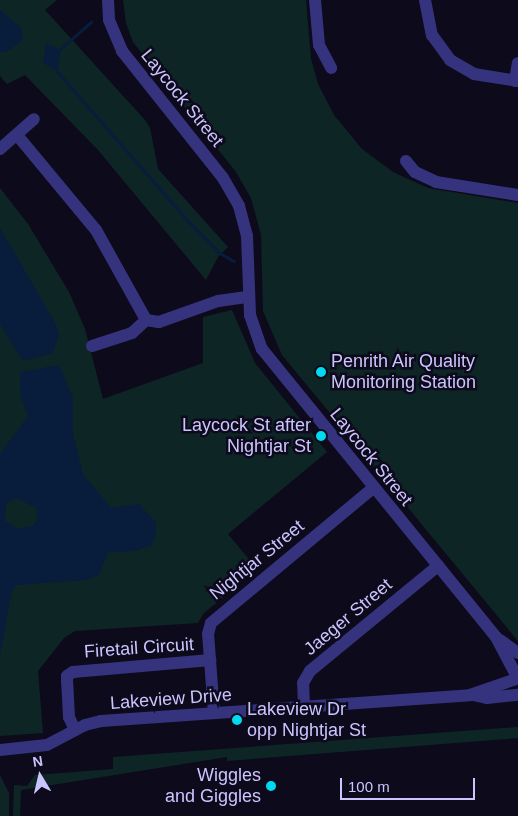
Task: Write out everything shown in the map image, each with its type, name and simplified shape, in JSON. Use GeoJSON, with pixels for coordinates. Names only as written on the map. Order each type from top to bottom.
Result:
{"type":"FeatureCollection","features":[{"type":"Feature","properties":{"kind":"street","name":"Laycock Street"},"geometry":{"type":"LineString","coordinates":[[108,0],[109,20],[122,51],[223,178],[239,206],[249,252],[247,297],[252,324],[262,349],[496,637],[517,678]]}},
{"type":"Feature","properties":{"kind":"street"},"geometry":{"type":"LineString","coordinates":[[315,0],[319,45],[332,68]]}},
{"type":"Feature","properties":{"kind":"street"},"geometry":{"type":"LineString","coordinates":[[425,0],[432,35],[450,60],[474,74],[517,81],[518,63]]}},
{"type":"Feature","properties":{"kind":"street"},"geometry":{"type":"LineString","coordinates":[[0,149],[34,119]]}},
{"type":"Feature","properties":{"kind":"street"},"geometry":{"type":"LineString","coordinates":[[17,135],[96,230],[146,320]]}},
{"type":"Feature","properties":{"kind":"street"},"geometry":{"type":"LineString","coordinates":[[406,161],[419,175],[436,182],[518,195]]}},
{"type":"Feature","properties":{"kind":"street"},"geometry":{"type":"LineString","coordinates":[[146,320],[158,322],[218,301],[247,297]]}},
{"type":"Feature","properties":{"kind":"street"},"geometry":{"type":"LineString","coordinates":[[92,346],[132,333],[146,320]]}},
{"type":"Feature","properties":{"kind":"street","name":"Nightjar Street"},"geometry":{"type":"LineString","coordinates":[[214,713],[208,634],[214,618],[374,487]]}},
{"type":"Feature","properties":{"kind":"street","name":"Jaeger Street"},"geometry":{"type":"LineString","coordinates":[[304,707],[303,683],[310,671],[438,566]]}},
{"type":"Feature","properties":{"kind":"street","name":"Laycock Street"},"geometry":{"type":"LineString","coordinates":[[496,637],[518,653]]}},
{"type":"Feature","properties":{"kind":"street","name":"Firetail Circuit"},"geometry":{"type":"LineString","coordinates":[[75,730],[69,716],[66,682],[67,676],[73,672],[210,660]]}},
{"type":"Feature","properties":{"kind":"street","name":"Lakeview Drive"},"geometry":{"type":"LineString","coordinates":[[470,695],[517,678]]}},
{"type":"Feature","properties":{"kind":"street","name":"Lakeview Drive"},"geometry":{"type":"LineString","coordinates":[[0,750],[47,745],[75,730],[101,721],[470,695],[487,698],[518,696]]}},
{"type":"Feature","properties":{"kind":"green space"},"geometry":{"type":"Polygon","coordinates":[[[0,0],[57,0],[45,10],[145,120],[150,128],[158,169],[228,247],[218,257],[206,280],[98,150],[25,75],[7,84],[0,76],[0,0]]]}},
{"type":"Feature","properties":{"kind":"green space"},"geometry":{"type":"Polygon","coordinates":[[[123,0],[306,0],[311,59],[318,84],[334,115],[362,149],[393,172],[428,188],[518,203],[518,641],[282,355],[263,311],[261,235],[251,198],[236,172],[133,42],[126,23],[123,0]]]}},
{"type":"Feature","properties":{"kind":"green space"},"geometry":{"type":"Polygon","coordinates":[[[0,188],[28,224],[69,292],[85,329],[103,399],[203,363],[203,317],[232,310],[255,363],[327,452],[228,534],[257,569],[203,614],[198,623],[75,631],[64,638],[38,671],[43,733],[0,736],[0,188]]]}},
{"type":"Feature","properties":{"kind":"green space"},"geometry":{"type":"Polygon","coordinates":[[[518,727],[518,738],[227,761],[227,757],[21,790],[20,816],[13,816],[14,785],[27,786],[35,775],[113,769],[113,757],[518,727]]]}},
{"type":"Feature","properties":{"kind":"green space"},"geometry":{"type":"Polygon","coordinates":[[[0,775],[9,793],[9,816],[0,816],[0,775]]]}},
{"type":"Feature","properties":{"kind":"water"},"geometry":{"type":"Polygon","coordinates":[[[0,10],[21,28],[23,40],[8,51],[0,52],[0,10]]]}},
{"type":"Feature","properties":{"kind":"water"},"geometry":{"type":"Polygon","coordinates":[[[46,44],[56,47],[60,54],[57,71],[43,63],[46,44]]]}},
{"type":"Feature","properties":{"kind":"water"},"geometry":{"type":"Polygon","coordinates":[[[0,228],[54,321],[59,334],[53,353],[23,361],[0,324],[0,228]]]}},
{"type":"Feature","properties":{"kind":"water"},"geometry":{"type":"Polygon","coordinates":[[[59,365],[73,398],[73,434],[83,474],[111,508],[139,504],[156,523],[156,533],[152,545],[135,551],[108,552],[99,575],[86,580],[17,585],[11,593],[0,657],[0,454],[28,416],[20,394],[20,372],[59,365]],[[16,498],[6,504],[5,521],[18,529],[32,526],[38,519],[36,508],[16,498]]]}},
{"type":"Feature","properties":{"kind":"waterway"},"geometry":{"type":"LineString","coordinates":[[58,51],[91,22]]}},
{"type":"Feature","properties":{"kind":"waterway"},"geometry":{"type":"LineString","coordinates":[[57,71],[189,222],[220,253],[234,261]]}},
{"type":"Feature","properties":{"kind":"place","name":"Penrith Air Quality Monitoring Station"},"geometry":{"type":"Point","coordinates":[321,372]}},
{"type":"Feature","properties":{"kind":"place","name":"Laycock St after Nightjar St"},"geometry":{"type":"Point","coordinates":[321,436]}},
{"type":"Feature","properties":{"kind":"place","name":"Lakeview Dr opp Nightjar St"},"geometry":{"type":"Point","coordinates":[237,720]}},
{"type":"Feature","properties":{"kind":"place","name":"Wiggles and Giggles"},"geometry":{"type":"Point","coordinates":[271,786]}}]}
